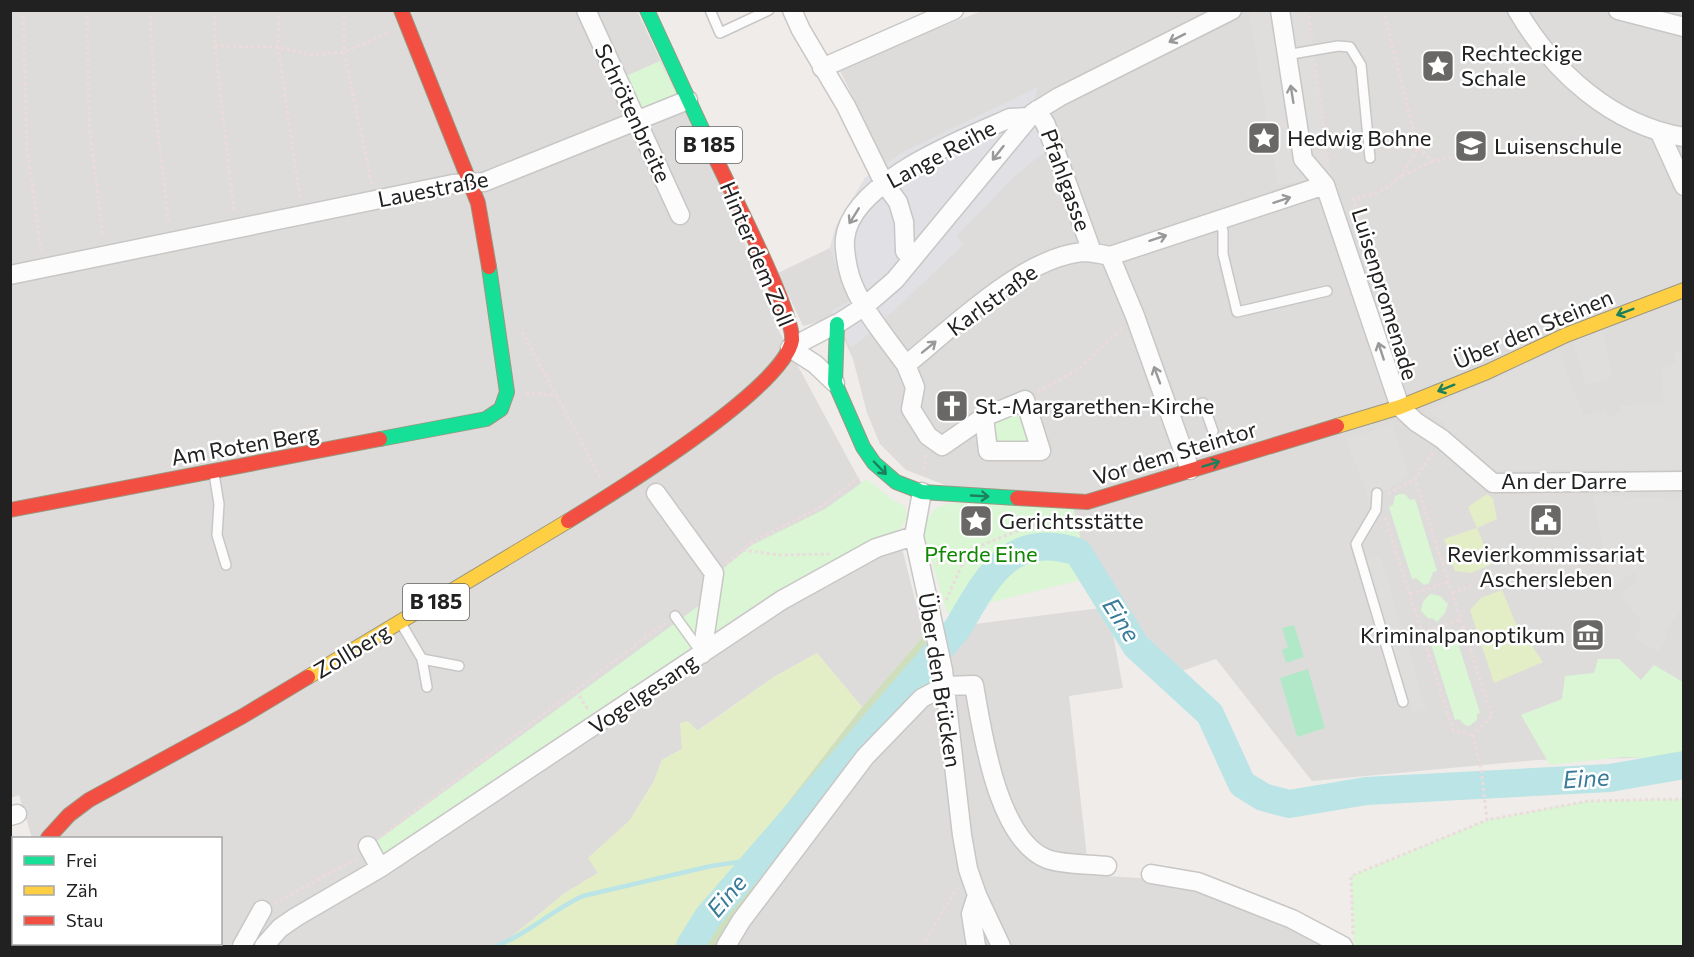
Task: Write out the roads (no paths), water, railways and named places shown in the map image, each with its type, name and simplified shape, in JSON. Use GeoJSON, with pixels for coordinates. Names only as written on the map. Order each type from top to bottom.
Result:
{"type":"FeatureCollection","features":[{"type":"Feature","properties":{"kind":"street"},"geometry":{"type":"LineString","coordinates":[[401,10],[471,183]]}},
{"type":"Feature","properties":{"kind":"street","name":"Schrötenbreite"},"geometry":{"type":"LineString","coordinates":[[586,10],[680,215]]}},
{"type":"Feature","properties":{"kind":"street","name":"Hinter dem Zoll"},"geometry":{"type":"LineString","coordinates":[[647,10],[784,307],[791,331],[790,348],[815,364],[836,383]]}},
{"type":"Feature","properties":{"kind":"street"},"geometry":{"type":"LineString","coordinates":[[792,10],[822,68],[846,106],[884,183],[898,202],[904,222],[905,251],[912,261]]}},
{"type":"Feature","properties":{"kind":"street"},"geometry":{"type":"LineString","coordinates":[[822,68],[954,10]]}},
{"type":"Feature","properties":{"kind":"street","name":"Lange Reihe"},"geometry":{"type":"LineString","coordinates":[[865,306],[850,276],[845,239],[850,220],[884,183],[915,163],[1010,118],[1033,113],[1232,10]]}},
{"type":"Feature","properties":{"kind":"street"},"geometry":{"type":"LineString","coordinates":[[1280,10],[1303,159],[1328,178]]}},
{"type":"Feature","properties":{"kind":"street"},"geometry":{"type":"LineString","coordinates":[[1516,10],[1532,34],[1589,95],[1617,113],[1660,133],[1683,137]]}},
{"type":"Feature","properties":{"kind":"street"},"geometry":{"type":"LineString","coordinates":[[1618,10],[1683,27]]}},
{"type":"Feature","properties":{"kind":"street","name":"Lauestraße"},"geometry":{"type":"LineString","coordinates":[[10,275],[453,184],[484,182],[688,100]]}},
{"type":"Feature","properties":{"kind":"street","name":"Lange Reihe"},"geometry":{"type":"LineString","coordinates":[[790,348],[865,306],[912,261],[1033,113]]}},
{"type":"Feature","properties":{"kind":"street","name":"Pfahlgasse"},"geometry":{"type":"LineString","coordinates":[[1033,113],[1046,125],[1092,252]]}},
{"type":"Feature","properties":{"kind":"street"},"geometry":{"type":"LineString","coordinates":[[1660,133],[1683,186]]}},
{"type":"Feature","properties":{"kind":"street"},"geometry":{"type":"LineString","coordinates":[[1190,470],[1172,414],[1110,256],[1328,178]]}},
{"type":"Feature","properties":{"kind":"street","name":"Luisenpromenade"},"geometry":{"type":"LineString","coordinates":[[1328,178],[1400,407]]}},
{"type":"Feature","properties":{"kind":"street","name":"Am Roten Berg"},"geometry":{"type":"LineString","coordinates":[[10,510],[486,419],[501,409],[507,392],[494,292],[478,204],[471,183]]}},
{"type":"Feature","properties":{"kind":"street","name":"Karlstraße"},"geometry":{"type":"LineString","coordinates":[[906,365],[1014,279],[1057,258],[1092,252],[1110,256]]}},
{"type":"Feature","properties":{"kind":"street","name":"Über den Steinen"},"geometry":{"type":"LineString","coordinates":[[1400,407],[1487,372],[1566,335],[1682,296]]}},
{"type":"Feature","properties":{"kind":"street"},"geometry":{"type":"LineString","coordinates":[[865,306],[906,365],[915,387],[911,409],[928,436],[942,446],[984,417],[1025,400],[1041,451],[988,451],[984,417]]}},
{"type":"Feature","properties":{"kind":"street","name":"Hinter dem Zoll"},"geometry":{"type":"LineString","coordinates":[[836,324],[836,383],[853,428],[874,463],[896,482],[922,492]]}},
{"type":"Feature","properties":{"kind":"street","name":"Zollberg"},"geometry":{"type":"LineString","coordinates":[[49,837],[77,808],[243,716],[611,496],[687,444],[757,389],[782,364],[790,348]]}},
{"type":"Feature","properties":{"kind":"street","name":"An der Darre"},"geometry":{"type":"LineString","coordinates":[[1400,407],[1493,483],[1683,481]]}},
{"type":"Feature","properties":{"kind":"street","name":"Vor dem Steintor"},"geometry":{"type":"LineString","coordinates":[[922,492],[1087,502],[1400,407]]}},
{"type":"Feature","properties":{"kind":"street","name":"Über den Brücken"},"geometry":{"type":"LineString","coordinates":[[922,492],[914,536],[944,678],[968,869],[977,895],[1001,946]]}},
{"type":"Feature","properties":{"kind":"street"},"geometry":{"type":"LineString","coordinates":[[656,493],[714,573],[702,654]]}},
{"type":"Feature","properties":{"kind":"street","name":"Vogelgesang"},"geometry":{"type":"LineString","coordinates":[[264,946],[280,928],[296,917],[380,868],[782,600],[900,538],[914,536]]}},
{"type":"Feature","properties":{"kind":"street"},"geometry":{"type":"LineString","coordinates":[[726,946],[741,921],[865,757],[944,678],[974,685],[989,761],[999,797],[1013,826],[1031,848],[1047,859],[1107,866]]}},
{"type":"Feature","properties":{"kind":"street"},"geometry":{"type":"LineString","coordinates":[[368,846],[380,868]]}},
{"type":"Feature","properties":{"kind":"street"},"geometry":{"type":"LineString","coordinates":[[1151,874],[1198,882],[1348,941]]}},
{"type":"Feature","properties":{"kind":"street"},"geometry":{"type":"LineString","coordinates":[[976,946],[970,914],[977,895]]}},
{"type":"Feature","properties":{"kind":"street"},"geometry":{"type":"LineString","coordinates":[[242,946],[262,910]]}},
{"type":"Feature","properties":{"kind":"lane"},"geometry":{"type":"LineString","coordinates":[[710,10],[720,33],[770,10]]}},
{"type":"Feature","properties":{"kind":"lane"},"geometry":{"type":"LineString","coordinates":[[1286,55],[1338,46],[1350,47],[1356,54],[1361,65],[1370,158]]}},
{"type":"Feature","properties":{"kind":"lane"},"geometry":{"type":"LineString","coordinates":[[1219,218],[1223,231],[1223,254],[1237,312],[1327,291]]}},
{"type":"Feature","properties":{"kind":"lane"},"geometry":{"type":"LineString","coordinates":[[1172,414],[1203,403],[1213,431]]}},
{"type":"Feature","properties":{"kind":"lane"},"geometry":{"type":"LineString","coordinates":[[214,471],[219,504],[217,535],[226,565]]}},
{"type":"Feature","properties":{"kind":"lane"},"geometry":{"type":"LineString","coordinates":[[1377,493],[1377,510],[1356,544],[1403,702]]}},
{"type":"Feature","properties":{"kind":"lane"},"geometry":{"type":"LineString","coordinates":[[675,616],[702,654]]}},
{"type":"Feature","properties":{"kind":"lane"},"geometry":{"type":"LineString","coordinates":[[401,622],[422,659],[427,687]]}},
{"type":"Feature","properties":{"kind":"lane"},"geometry":{"type":"LineString","coordinates":[[422,659],[459,666]]}},
{"type":"Feature","properties":{"kind":"waterway","name":"Eine"},"geometry":{"type":"LineString","coordinates":[[690,946],[708,917],[957,629],[990,576],[1017,553],[1034,548],[1054,547],[1078,552],[1136,646],[1210,714],[1242,784],[1263,797],[1289,804],[1366,791],[1610,778],[1684,765]]}},
{"type":"Feature","properties":{"kind":"waterway"},"geometry":{"type":"LineString","coordinates":[[496,946],[519,935],[583,896],[711,866],[759,859]]}},
{"type":"Feature","properties":{"kind":"place","name":"Rechteckige Schale"},"geometry":{"type":"Point","coordinates":[1438,66]}},
{"type":"Feature","properties":{"kind":"place","name":"Hedwig Bohne"},"geometry":{"type":"Point","coordinates":[1264,138]}},
{"type":"Feature","properties":{"kind":"place","name":"Luisenschule"},"geometry":{"type":"Point","coordinates":[1471,146]}},
{"type":"Feature","properties":{"kind":"place","name":"St.-Margarethen-Kirche"},"geometry":{"type":"Point","coordinates":[952,406]}},
{"type":"Feature","properties":{"kind":"place","name":"Revierkommissariat Aschersleben"},"geometry":{"type":"Point","coordinates":[1546,520]}},
{"type":"Feature","properties":{"kind":"place","name":"Gerichtsstätte"},"geometry":{"type":"Point","coordinates":[976,521]}},
{"type":"Feature","properties":{"kind":"place","name":"Kriminalpanoptikum"},"geometry":{"type":"Point","coordinates":[1588,635]}},
{"type":"Feature","properties":{"kind":"park label","name":"Pferde Eine"},"geometry":{"type":"Point","coordinates":[981,554]}}]}
